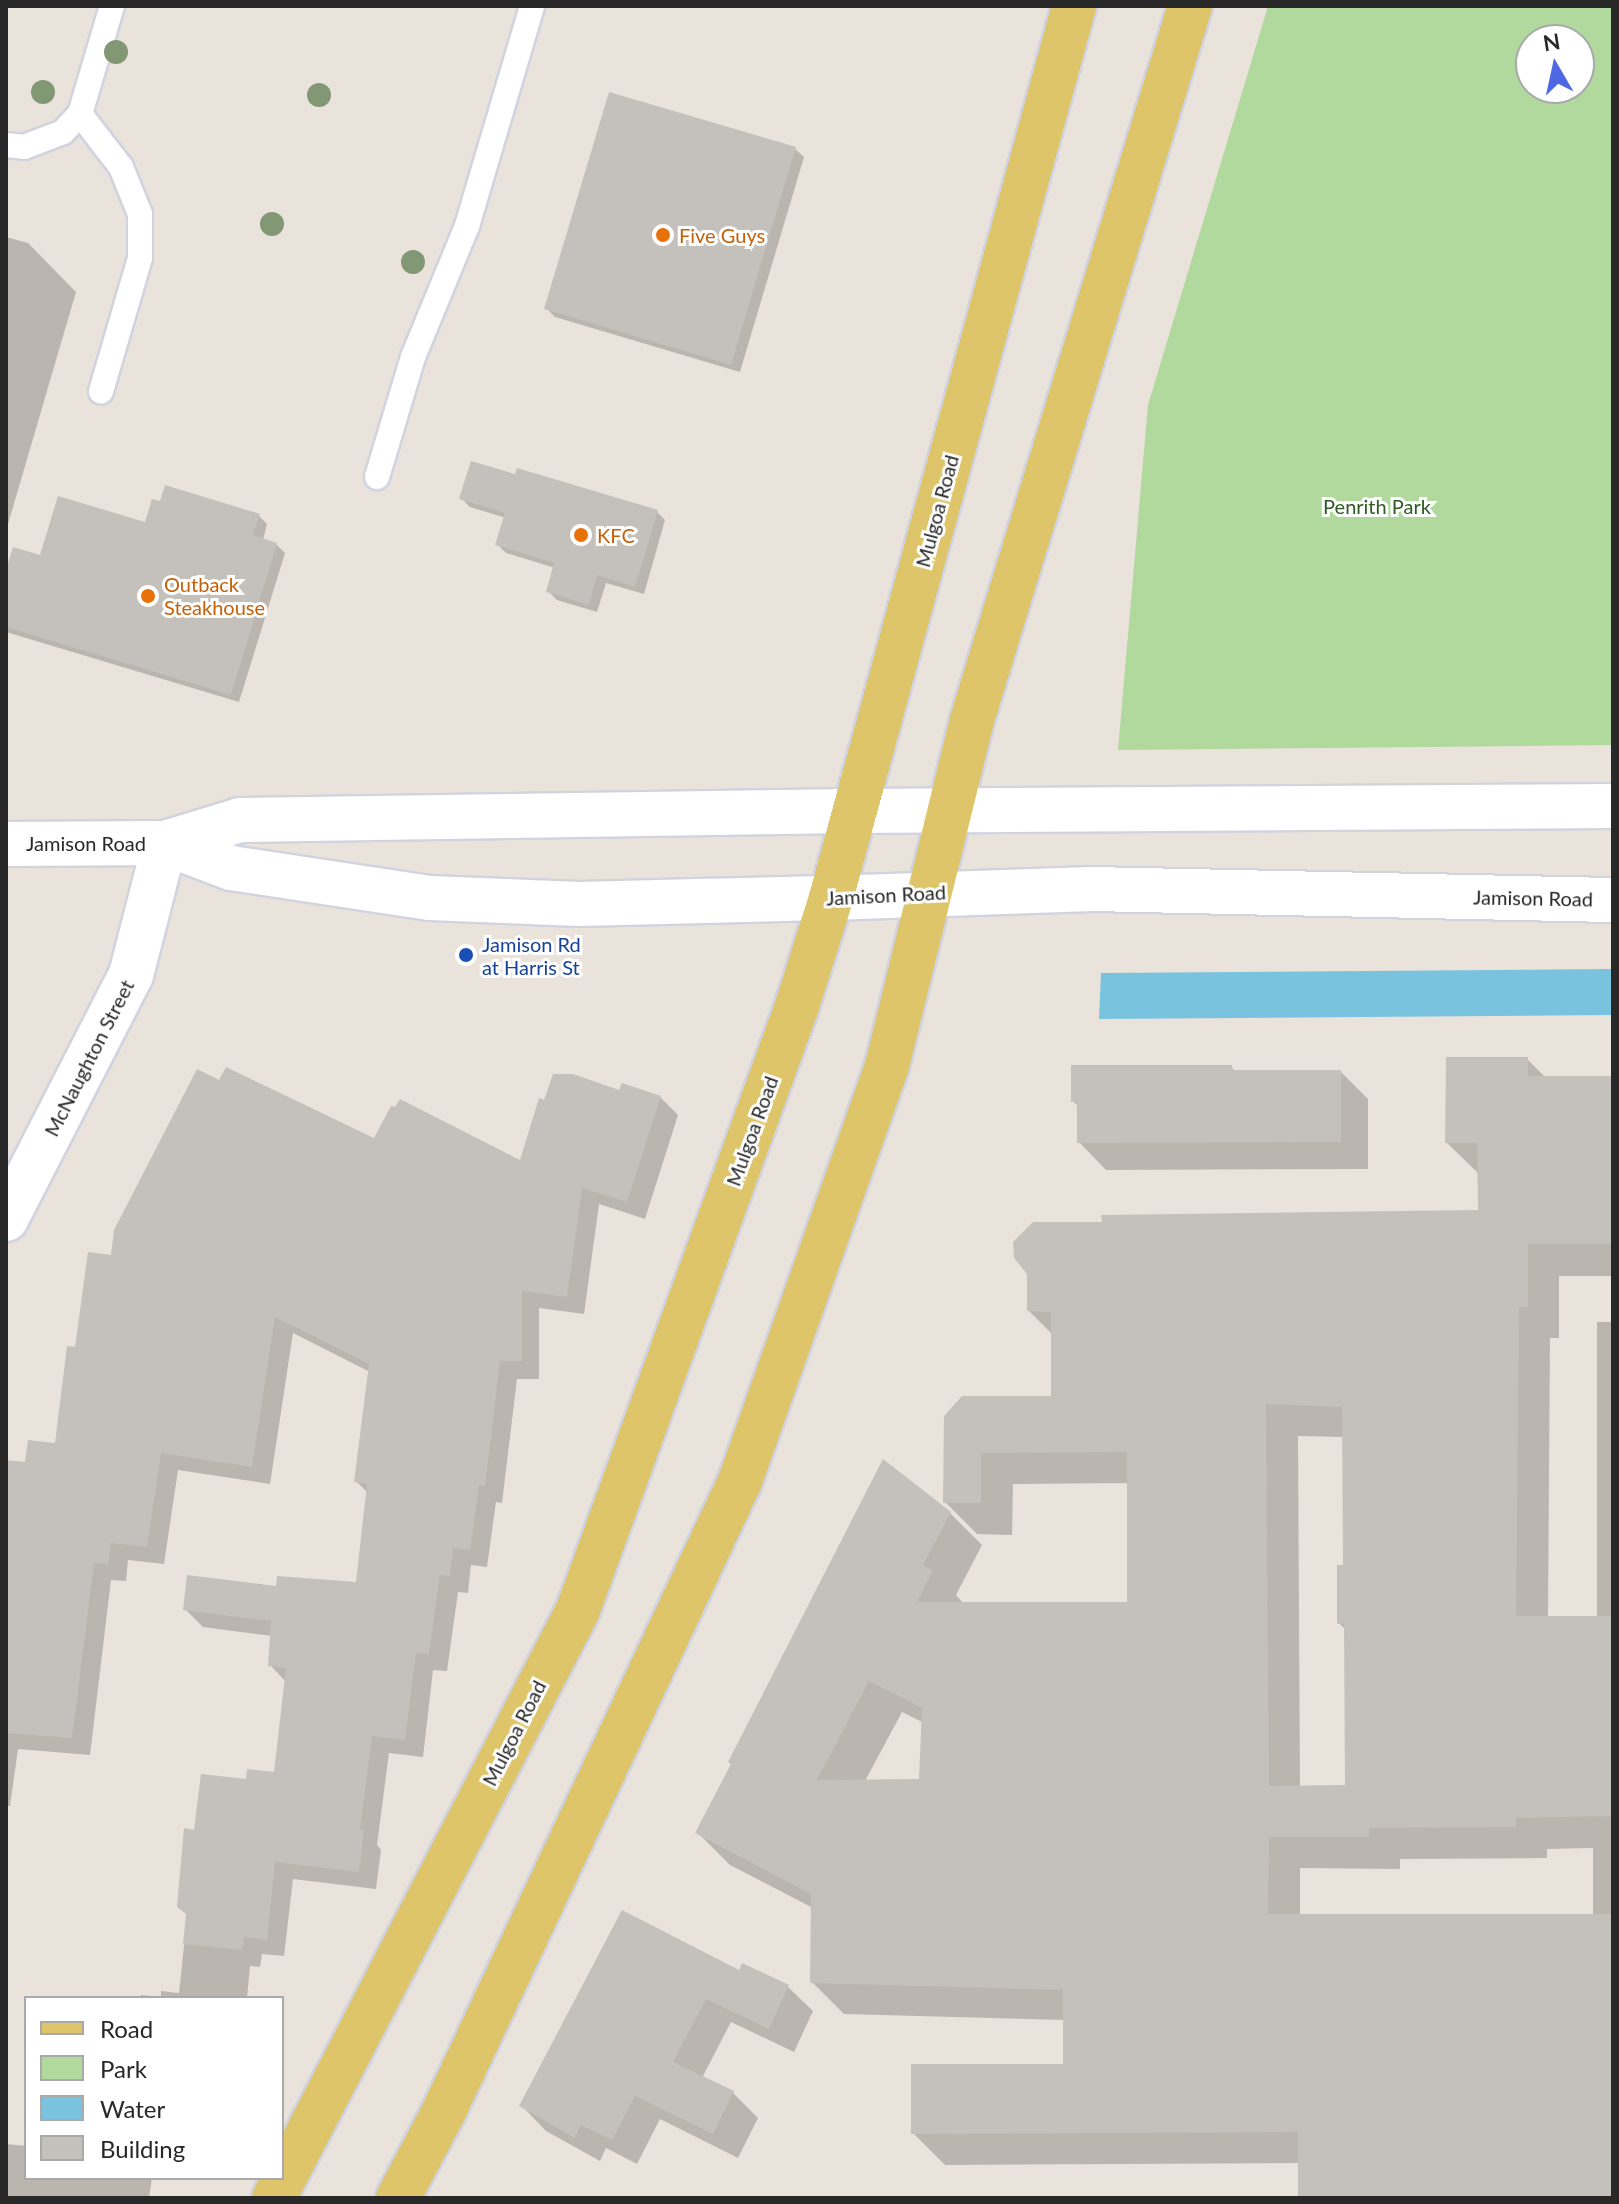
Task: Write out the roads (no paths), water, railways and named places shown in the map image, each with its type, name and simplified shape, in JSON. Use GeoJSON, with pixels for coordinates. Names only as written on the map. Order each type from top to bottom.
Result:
{"type":"FeatureCollection","features":[{"type":"Feature","properties":{"kind":"main road","name":"Mulgoa Road"},"geometry":{"type":"LineString","coordinates":[[284,2179],[578,1610],[797,1006],[831,898],[1074,6]]}},
{"type":"Feature","properties":{"kind":"main road"},"geometry":{"type":"LineString","coordinates":[[398,2198],[444,2111],[740,1481],[887,1066],[953,810],[972,720],[1190,6]]}},
{"type":"Feature","properties":{"kind":"main road","name":"Mulgoa Road"},"geometry":{"type":"LineString","coordinates":[[274,2198],[283,2180]]}},
{"type":"Feature","properties":{"kind":"street","name":"Jamison Road"},"geometry":{"type":"LineString","coordinates":[[6,844],[165,843],[240,820],[854,811],[1613,806]]}},
{"type":"Feature","properties":{"kind":"street","name":"Jamison Road"},"geometry":{"type":"LineString","coordinates":[[165,843],[231,868],[430,898],[579,904],[1091,889],[1613,900]]}},
{"type":"Feature","properties":{"kind":"street","name":"McNaughton Street"},"geometry":{"type":"LineString","coordinates":[[6,1219],[131,975],[165,843]]}},
{"type":"Feature","properties":{"kind":"lane"},"geometry":{"type":"LineString","coordinates":[[6,145],[24,147],[63,132],[80,114],[112,6]]}},
{"type":"Feature","properties":{"kind":"lane"},"geometry":{"type":"LineString","coordinates":[[377,477],[413,357],[467,226],[532,6]]}},
{"type":"Feature","properties":{"kind":"lane"},"geometry":{"type":"LineString","coordinates":[[80,114],[121,167],[140,214],[140,258],[101,391]]}},
{"type":"Feature","properties":{"kind":"water"},"geometry":{"type":"Polygon","coordinates":[[[1613,969],[1613,1015],[1099,1019],[1101,973],[1613,969]]]}},
{"type":"Feature","properties":{"kind":"place","name":"Five Guys"},"geometry":{"type":"Point","coordinates":[663,235]}},
{"type":"Feature","properties":{"kind":"place","name":"KFC"},"geometry":{"type":"Point","coordinates":[581,535]}},
{"type":"Feature","properties":{"kind":"place","name":"Outback Steakhouse"},"geometry":{"type":"Point","coordinates":[148,596]}},
{"type":"Feature","properties":{"kind":"place","name":"Jamison Rd at Harris St"},"geometry":{"type":"Point","coordinates":[466,955]}},
{"type":"Feature","properties":{"kind":"park label","name":"Penrith Park"},"geometry":{"type":"Point","coordinates":[1377,506]}}]}
